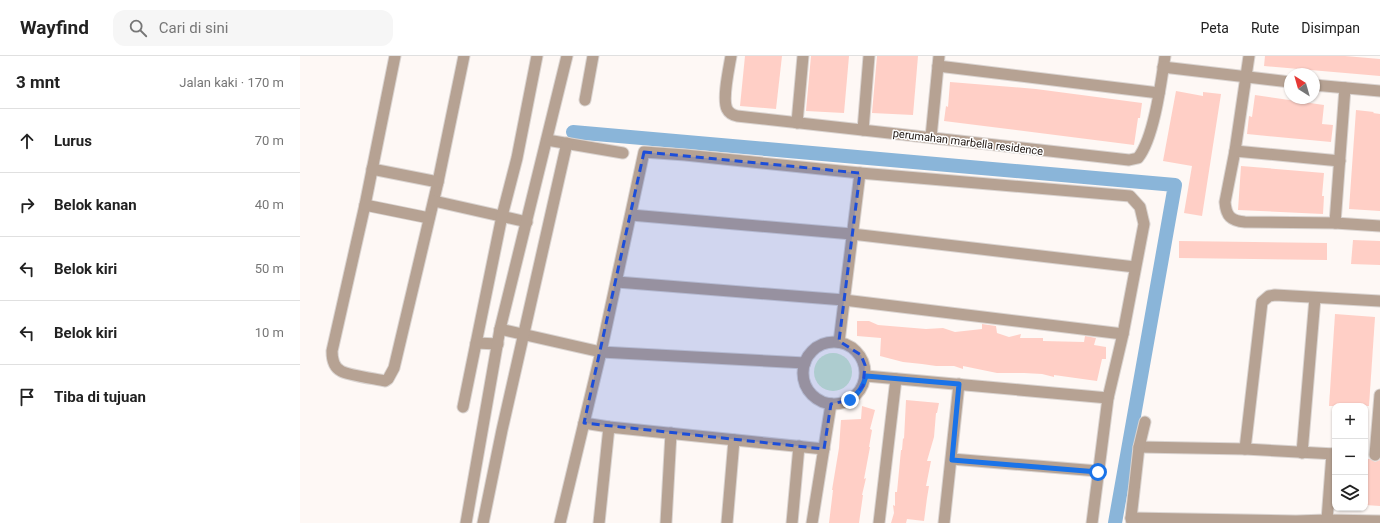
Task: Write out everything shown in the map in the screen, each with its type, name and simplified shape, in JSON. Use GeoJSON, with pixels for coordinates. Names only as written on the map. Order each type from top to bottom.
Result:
{"type":"FeatureCollection","features":[{"type":"Feature","properties":{"kind":"street"},"geometry":{"type":"LineString","coordinates":[[394,56],[365,205],[332,351],[332,360],[335,366],[341,371],[380,380],[388,379],[394,368],[434,201],[464,56]]}},
{"type":"Feature","properties":{"kind":"street"},"geometry":{"type":"LineString","coordinates":[[463,407],[502,216],[517,158],[537,56]]}},
{"type":"Feature","properties":{"kind":"street"},"geometry":{"type":"LineString","coordinates":[[466,523],[500,329],[552,120],[566,56]]}},
{"type":"Feature","properties":{"kind":"street"},"geometry":{"type":"LineString","coordinates":[[585,100],[593,56]]}},
{"type":"Feature","properties":{"kind":"street","name":"perumahan marbella residence"},"geometry":{"type":"LineString","coordinates":[[731,56],[726,88],[727,110],[737,116],[1129,160],[1138,158],[1147,144],[1159,93],[1164,62],[1246,78],[1284,81]]}},
{"type":"Feature","properties":{"kind":"street"},"geometry":{"type":"LineString","coordinates":[[797,123],[803,56]]}},
{"type":"Feature","properties":{"kind":"street"},"geometry":{"type":"LineString","coordinates":[[863,130],[869,56]]}},
{"type":"Feature","properties":{"kind":"street"},"geometry":{"type":"LineString","coordinates":[[1249,56],[1235,151],[1225,202],[1225,210],[1229,217],[1235,221],[1335,223],[1380,226]]}},
{"type":"Feature","properties":{"kind":"street"},"geometry":{"type":"LineString","coordinates":[[931,137],[938,61],[1159,93]]}},
{"type":"Feature","properties":{"kind":"street"},"geometry":{"type":"LineString","coordinates":[[1320,86],[1380,91]]}},
{"type":"Feature","properties":{"kind":"street"},"geometry":{"type":"LineString","coordinates":[[1335,223],[1345,88]]}},
{"type":"Feature","properties":{"kind":"street"},"geometry":{"type":"LineString","coordinates":[[547,140],[623,152]]}},
{"type":"Feature","properties":{"kind":"street"},"geometry":{"type":"LineString","coordinates":[[483,523],[502,430],[567,143]]}},
{"type":"Feature","properties":{"kind":"street"},"geometry":{"type":"LineString","coordinates":[[1235,151],[1340,161]]}},
{"type":"Feature","properties":{"kind":"street"},"geometry":{"type":"LineString","coordinates":[[560,523],[617,282],[644,152],[860,173],[1130,196],[1140,207],[1144,224],[1123,334],[1108,398],[1092,523]]}},
{"type":"Feature","properties":{"kind":"street"},"geometry":{"type":"LineString","coordinates":[[372,169],[438,182]]}},
{"type":"Feature","properties":{"kind":"street"},"geometry":{"type":"LineString","coordinates":[[839,342],[860,173]]}},
{"type":"Feature","properties":{"kind":"street"},"geometry":{"type":"LineString","coordinates":[[434,201],[527,222]]}},
{"type":"Feature","properties":{"kind":"street"},"geometry":{"type":"LineString","coordinates":[[365,205],[429,218]]}},
{"type":"Feature","properties":{"kind":"street"},"geometry":{"type":"LineString","coordinates":[[631,215],[852,234],[1136,267]]}},
{"type":"Feature","properties":{"kind":"street"},"geometry":{"type":"LineString","coordinates":[[617,282],[844,300],[1123,334]]}},
{"type":"Feature","properties":{"kind":"street"},"geometry":{"type":"LineString","coordinates":[[1245,449],[1262,302],[1270,296],[1275,295],[1380,301]]}},
{"type":"Feature","properties":{"kind":"street"},"geometry":{"type":"LineString","coordinates":[[1302,452],[1315,298]]}},
{"type":"Feature","properties":{"kind":"street"},"geometry":{"type":"LineString","coordinates":[[500,329],[601,352],[805,363]]}},
{"type":"Feature","properties":{"kind":"street"},"geometry":{"type":"LineString","coordinates":[[476,342],[498,344]]}},
{"type":"Feature","properties":{"kind":"street"},"geometry":{"type":"LineString","coordinates":[[832,342],[843,343],[853,348],[861,355],[865,365],[866,376],[863,386],[858,394],[841,404],[822,402],[813,396],[807,389],[803,370],[805,363],[806,359],[813,350],[822,344],[832,342]]}},
{"type":"Feature","properties":{"kind":"street"},"geometry":{"type":"LineString","coordinates":[[866,376],[1108,398]]}},
{"type":"Feature","properties":{"kind":"street"},"geometry":{"type":"LineString","coordinates":[[879,523],[896,379]]}},
{"type":"Feature","properties":{"kind":"street"},"geometry":{"type":"LineString","coordinates":[[944,523],[959,384]]}},
{"type":"Feature","properties":{"kind":"street"},"geometry":{"type":"LineString","coordinates":[[1373,455],[1380,395]]}},
{"type":"Feature","properties":{"kind":"street"},"geometry":{"type":"LineString","coordinates":[[812,523],[831,404]]}},
{"type":"Feature","properties":{"kind":"street"},"geometry":{"type":"LineString","coordinates":[[1145,422],[1139,447],[1132,520],[1380,521]]}},
{"type":"Feature","properties":{"kind":"street"},"geometry":{"type":"LineString","coordinates":[[584,423],[609,427],[824,449]]}},
{"type":"Feature","properties":{"kind":"street"},"geometry":{"type":"LineString","coordinates":[[599,523],[609,427]]}},
{"type":"Feature","properties":{"kind":"street"},"geometry":{"type":"LineString","coordinates":[[666,523],[671,433]]}},
{"type":"Feature","properties":{"kind":"street"},"geometry":{"type":"LineString","coordinates":[[727,523],[734,440]]}},
{"type":"Feature","properties":{"kind":"street"},"geometry":{"type":"LineString","coordinates":[[792,523],[799,446]]}},
{"type":"Feature","properties":{"kind":"street"},"geometry":{"type":"LineString","coordinates":[[1139,447],[1245,449],[1332,454]]}},
{"type":"Feature","properties":{"kind":"street"},"geometry":{"type":"LineString","coordinates":[[952,460],[1098,472]]}},
{"type":"Feature","properties":{"kind":"street"},"geometry":{"type":"LineString","coordinates":[[1327,520],[1332,465]]}},
{"type":"Feature","properties":{"kind":"highlighted area"},"geometry":{"type":"Polygon","coordinates":[[[644,152],[860,173],[839,341],[861,355],[865,365],[863,386],[850,400],[831,404],[824,449],[584,423],[644,152]]]}},
{"type":"Feature","properties":{"kind":"green space"},"geometry":{"type":"Polygon","coordinates":[[[829,353],[837,353],[847,358],[851,365],[851,379],[847,386],[837,391],[829,391],[819,386],[817,383],[814,376],[814,368],[819,358],[822,356],[829,353]]]}},
{"type":"Feature","properties":{"kind":"building"},"geometry":{"type":"Polygon","coordinates":[[[745,56],[782,56],[776,109],[740,106],[745,56]]]}},
{"type":"Feature","properties":{"kind":"building"},"geometry":{"type":"Polygon","coordinates":[[[811,56],[849,56],[844,113],[806,111],[811,56]]]}},
{"type":"Feature","properties":{"kind":"building"},"geometry":{"type":"Polygon","coordinates":[[[877,56],[918,56],[913,115],[872,113],[877,56]]]}},
{"type":"Feature","properties":{"kind":"building"},"geometry":{"type":"Polygon","coordinates":[[[1265,56],[1345,56],[1380,59],[1380,76],[1320,71],[1320,68],[1264,66],[1265,56]]]}},
{"type":"Feature","properties":{"kind":"building"},"geometry":{"type":"Polygon","coordinates":[[[950,82],[1036,89],[1142,103],[1134,145],[944,121],[946,106],[948,107],[950,82]]]}},
{"type":"Feature","properties":{"kind":"building"},"geometry":{"type":"Polygon","coordinates":[[[1176,91],[1203,96],[1203,92],[1221,94],[1202,216],[1184,213],[1192,166],[1163,161],[1176,91]]]}},
{"type":"Feature","properties":{"kind":"building"},"geometry":{"type":"Polygon","coordinates":[[[1255,95],[1284,99],[1284,104],[1324,105],[1322,124],[1333,125],[1331,142],[1247,134],[1249,116],[1252,117],[1255,95]]]}},
{"type":"Feature","properties":{"kind":"building"},"geometry":{"type":"Polygon","coordinates":[[[1356,110],[1380,114],[1380,211],[1349,209],[1356,110]]]}},
{"type":"Feature","properties":{"kind":"building"},"geometry":{"type":"Polygon","coordinates":[[[1241,166],[1324,173],[1322,196],[1324,196],[1323,214],[1238,210],[1241,166]]]}},
{"type":"Feature","properties":{"kind":"building"},"geometry":{"type":"Polygon","coordinates":[[[1353,240],[1380,241],[1380,265],[1351,264],[1353,240]]]}},
{"type":"Feature","properties":{"kind":"building"},"geometry":{"type":"Polygon","coordinates":[[[1179,241],[1327,243],[1327,260],[1179,258],[1179,241]]]}},
{"type":"Feature","properties":{"kind":"building"},"geometry":{"type":"Polygon","coordinates":[[[1335,314],[1375,317],[1369,406],[1368,403],[1332,403],[1332,406],[1329,406],[1335,314]]]}},
{"type":"Feature","properties":{"kind":"building"},"geometry":{"type":"Polygon","coordinates":[[[857,321],[869,321],[878,325],[926,329],[943,328],[955,332],[982,329],[982,324],[996,326],[997,333],[1009,337],[1021,334],[1020,338],[1043,338],[1043,341],[1084,342],[1085,336],[1096,338],[1094,345],[1106,347],[1106,359],[1102,359],[1097,381],[1054,375],[1054,377],[1042,374],[997,373],[963,366],[963,369],[954,366],[936,366],[903,362],[880,356],[881,338],[857,336],[857,321]]]}},
{"type":"Feature","properties":{"kind":"building"},"geometry":{"type":"Polygon","coordinates":[[[906,400],[939,403],[936,413],[934,437],[927,461],[931,461],[926,486],[929,486],[924,521],[907,519],[906,523],[891,523],[894,513],[893,505],[895,506],[895,492],[897,492],[901,450],[903,438],[904,439],[906,400]]]}},
{"type":"Feature","properties":{"kind":"building"},"geometry":{"type":"Polygon","coordinates":[[[862,406],[875,410],[870,429],[872,430],[859,523],[829,523],[832,490],[839,448],[841,420],[861,419],[862,406]]]}},
{"type":"Feature","properties":{"kind":"building"},"geometry":{"type":"Polygon","coordinates":[[[1368,459],[1375,462],[1380,460],[1380,506],[1368,505],[1368,459]]]}},
{"type":"Feature","properties":{"kind":"waterway"},"geometry":{"type":"LineString","coordinates":[[573,132],[1175,185],[1115,523]]}},
{"type":"Feature","properties":{"kind":"route"},"geometry":{"type":"LineString","coordinates":[[850,400],[858,394],[863,386],[866,376],[959,384],[952,460],[1098,472]]}}]}
